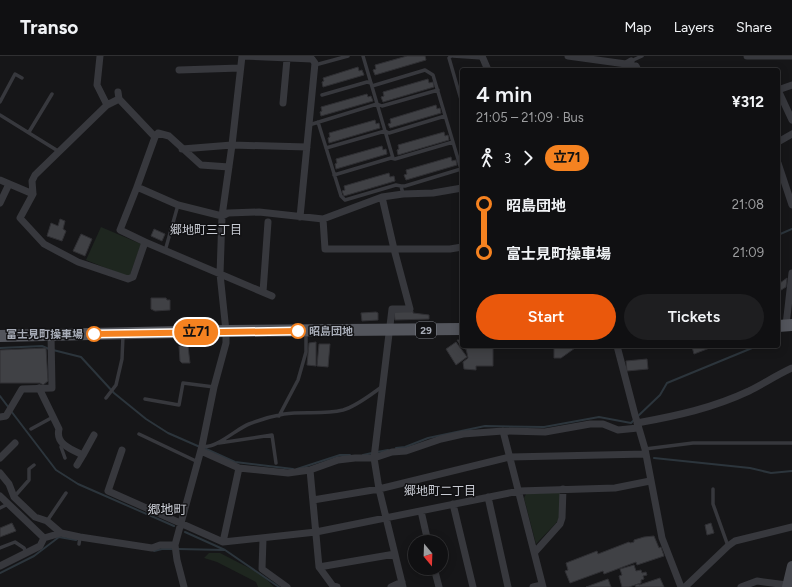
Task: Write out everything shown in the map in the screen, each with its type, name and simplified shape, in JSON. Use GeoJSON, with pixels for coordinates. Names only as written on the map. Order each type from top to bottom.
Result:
{"type":"FeatureCollection","features":[{"type":"Feature","properties":{"kind":"main road","name":"29"},"geometry":{"type":"LineString","coordinates":[[0,336],[51,345],[123,334],[226,331],[460,329]]}},
{"type":"Feature","properties":{"kind":"main road"},"geometry":{"type":"LineString","coordinates":[[789,582],[792,566]]}},
{"type":"Feature","properties":{"kind":"street"},"geometry":{"type":"LineString","coordinates":[[100,56],[97,85],[107,105]]}},
{"type":"Feature","properties":{"kind":"street"},"geometry":{"type":"LineString","coordinates":[[184,587],[175,548],[198,462],[214,387],[226,343],[220,274],[222,216],[242,56],[312,59],[315,63],[300,217]]}},
{"type":"Feature","properties":{"kind":"street"},"geometry":{"type":"LineString","coordinates":[[568,56],[616,66],[628,62],[637,68]]}},
{"type":"Feature","properties":{"kind":"street"},"geometry":{"type":"LineString","coordinates":[[747,56],[792,56]]}},
{"type":"Feature","properties":{"kind":"street"},"geometry":{"type":"LineString","coordinates":[[483,57],[487,68]]}},
{"type":"Feature","properties":{"kind":"street"},"geometry":{"type":"LineString","coordinates":[[283,103],[287,59]]}},
{"type":"Feature","properties":{"kind":"street"},"geometry":{"type":"LineString","coordinates":[[179,70],[240,68]]}},
{"type":"Feature","properties":{"kind":"street"},"geometry":{"type":"LineString","coordinates":[[780,89],[792,85]]}},
{"type":"Feature","properties":{"kind":"street"},"geometry":{"type":"LineString","coordinates":[[780,94],[792,120]]}},
{"type":"Feature","properties":{"kind":"street"},"geometry":{"type":"LineString","coordinates":[[145,242],[133,277],[128,279],[78,262],[44,244],[20,218],[33,194],[32,181],[35,175],[58,151],[107,105],[119,96],[155,137]]}},
{"type":"Feature","properties":{"kind":"street"},"geometry":{"type":"LineString","coordinates":[[229,167],[201,165],[168,136],[158,133],[155,137],[120,230],[165,251],[272,296]]}},
{"type":"Feature","properties":{"kind":"street"},"geometry":{"type":"LineString","coordinates":[[780,141],[792,134]]}},
{"type":"Feature","properties":{"kind":"street"},"geometry":{"type":"LineString","coordinates":[[182,149],[232,145],[307,147]]}},
{"type":"Feature","properties":{"kind":"street"},"geometry":{"type":"LineString","coordinates":[[780,169],[792,205]]}},
{"type":"Feature","properties":{"kind":"street"},"geometry":{"type":"LineString","coordinates":[[0,180],[33,194]]}},
{"type":"Feature","properties":{"kind":"street"},"geometry":{"type":"LineString","coordinates":[[0,203],[9,184]]}},
{"type":"Feature","properties":{"kind":"street"},"geometry":{"type":"LineString","coordinates":[[137,187],[178,205],[222,216],[228,213],[259,212],[323,219],[382,196],[433,193],[460,188]]}},
{"type":"Feature","properties":{"kind":"street"},"geometry":{"type":"LineString","coordinates":[[382,196],[410,309],[392,309],[374,454],[379,489],[402,585],[390,587]]}},
{"type":"Feature","properties":{"kind":"street"},"geometry":{"type":"LineString","coordinates":[[323,219],[325,249],[450,249],[460,247]]}},
{"type":"Feature","properties":{"kind":"street"},"geometry":{"type":"LineString","coordinates":[[263,292],[268,222]]}},
{"type":"Feature","properties":{"kind":"street"},"geometry":{"type":"LineString","coordinates":[[785,325],[792,273]]}},
{"type":"Feature","properties":{"kind":"street"},"geometry":{"type":"LineString","coordinates":[[0,417],[6,416],[22,388],[52,388],[51,345]]}},
{"type":"Feature","properties":{"kind":"street"},"geometry":{"type":"LineString","coordinates":[[618,348],[636,422],[646,451],[650,482],[662,538],[681,587]]}},
{"type":"Feature","properties":{"kind":"street"},"geometry":{"type":"LineString","coordinates":[[201,449],[239,468],[288,473],[310,470],[338,460],[374,454],[406,451],[441,439],[463,434],[503,431],[545,432],[590,424],[603,424],[618,430],[636,422],[675,416],[712,407],[749,391],[792,368]]}},
{"type":"Feature","properties":{"kind":"street"},"geometry":{"type":"LineString","coordinates":[[39,388],[59,429],[58,434],[62,444],[83,455]]}},
{"type":"Feature","properties":{"kind":"street"},"geometry":{"type":"LineString","coordinates":[[503,431],[535,552],[542,586],[533,587]]}},
{"type":"Feature","properties":{"kind":"street"},"geometry":{"type":"LineString","coordinates":[[77,465],[94,435]]}},
{"type":"Feature","properties":{"kind":"street"},"geometry":{"type":"LineString","coordinates":[[0,458],[15,443]]}},
{"type":"Feature","properties":{"kind":"street"},"geometry":{"type":"LineString","coordinates":[[122,450],[108,492],[223,542],[263,539],[316,532],[519,491],[615,488],[650,482]]}},
{"type":"Feature","properties":{"kind":"street"},"geometry":{"type":"LineString","coordinates":[[313,500],[379,489],[510,456],[646,451]]}},
{"type":"Feature","properties":{"kind":"street"},"geometry":{"type":"LineString","coordinates":[[223,542],[239,468]]}},
{"type":"Feature","properties":{"kind":"street"},"geometry":{"type":"LineString","coordinates":[[310,470],[318,567],[333,586],[337,587]]}},
{"type":"Feature","properties":{"kind":"street"},"geometry":{"type":"LineString","coordinates":[[0,473],[9,484],[14,497],[35,517],[47,521],[61,533],[79,539],[152,548],[160,545],[175,548]]}},
{"type":"Feature","properties":{"kind":"street"},"geometry":{"type":"LineString","coordinates":[[535,552],[560,524],[562,518],[563,489]]}},
{"type":"Feature","properties":{"kind":"street"},"geometry":{"type":"LineString","coordinates":[[0,496],[44,538]]}},
{"type":"Feature","properties":{"kind":"street"},"geometry":{"type":"LineString","coordinates":[[488,497],[508,587]]}},
{"type":"Feature","properties":{"kind":"street"},"geometry":{"type":"LineString","coordinates":[[453,504],[473,587]]}},
{"type":"Feature","properties":{"kind":"street"},"geometry":{"type":"LineString","coordinates":[[421,511],[426,535]]}},
{"type":"Feature","properties":{"kind":"street"},"geometry":{"type":"LineString","coordinates":[[685,587],[735,541],[792,528]]}},
{"type":"Feature","properties":{"kind":"street"},"geometry":{"type":"LineString","coordinates":[[0,566],[40,546],[44,538],[61,533]]}},
{"type":"Feature","properties":{"kind":"street"},"geometry":{"type":"LineString","coordinates":[[263,539],[262,569],[287,587]]}},
{"type":"Feature","properties":{"kind":"street"},"geometry":{"type":"LineString","coordinates":[[318,567],[394,554]]}},
{"type":"Feature","properties":{"kind":"street"},"geometry":{"type":"LineString","coordinates":[[436,575],[439,587]]}},
{"type":"Feature","properties":{"kind":"street"},"geometry":{"type":"LineString","coordinates":[[741,587],[757,582],[789,582]]}},
{"type":"Feature","properties":{"kind":"lane"},"geometry":{"type":"LineString","coordinates":[[315,65],[348,56]]}},
{"type":"Feature","properties":{"kind":"lane"},"geometry":{"type":"LineString","coordinates":[[363,56],[393,158]]}},
{"type":"Feature","properties":{"kind":"lane"},"geometry":{"type":"LineString","coordinates":[[460,96],[449,58],[452,56],[483,57]]}},
{"type":"Feature","properties":{"kind":"lane"},"geometry":{"type":"LineString","coordinates":[[628,62],[642,56]]}},
{"type":"Feature","properties":{"kind":"lane"},"geometry":{"type":"LineString","coordinates":[[322,95],[367,82],[371,84],[425,70],[433,75],[460,166]]}},
{"type":"Feature","properties":{"kind":"lane"},"geometry":{"type":"LineString","coordinates":[[0,102],[15,74],[22,78]]}},
{"type":"Feature","properties":{"kind":"lane"},"geometry":{"type":"LineString","coordinates":[[309,125],[377,104],[382,106],[438,90]]}},
{"type":"Feature","properties":{"kind":"lane"},"geometry":{"type":"LineString","coordinates":[[29,132],[52,94]]}},
{"type":"Feature","properties":{"kind":"lane"},"geometry":{"type":"LineString","coordinates":[[0,115],[58,151]]}},
{"type":"Feature","properties":{"kind":"lane"},"geometry":{"type":"LineString","coordinates":[[326,148],[385,130],[389,133],[445,116]]}},
{"type":"Feature","properties":{"kind":"lane"},"geometry":{"type":"LineString","coordinates":[[318,122],[341,196],[345,200],[396,185],[405,186],[460,169]]}},
{"type":"Feature","properties":{"kind":"lane"},"geometry":{"type":"LineString","coordinates":[[334,175],[453,142]]}},
{"type":"Feature","properties":{"kind":"lane"},"geometry":{"type":"LineString","coordinates":[[401,186],[403,194]]}},
{"type":"Feature","properties":{"kind":"lane"},"geometry":{"type":"LineString","coordinates":[[165,251],[178,205]]}},
{"type":"Feature","properties":{"kind":"lane"},"geometry":{"type":"LineString","coordinates":[[279,416],[298,380],[306,352],[306,331]]}},
{"type":"Feature","properties":{"kind":"lane"},"geometry":{"type":"LineString","coordinates":[[106,398],[116,385],[122,359],[123,334]]}},
{"type":"Feature","properties":{"kind":"lane"},"geometry":{"type":"LineString","coordinates":[[145,399],[179,405],[183,383],[214,387]]}},
{"type":"Feature","properties":{"kind":"lane"},"geometry":{"type":"LineString","coordinates":[[201,449],[216,444],[248,424],[284,414],[326,413],[344,410],[360,402],[383,386]]}},
{"type":"Feature","properties":{"kind":"lane"},"geometry":{"type":"LineString","coordinates":[[31,429],[53,418]]}},
{"type":"Feature","properties":{"kind":"lane"},"geometry":{"type":"LineString","coordinates":[[139,434],[198,462]]}},
{"type":"Feature","properties":{"kind":"lane"},"geometry":{"type":"LineString","coordinates":[[216,444],[272,435],[276,463]]}},
{"type":"Feature","properties":{"kind":"lane"},"geometry":{"type":"LineString","coordinates":[[646,451],[693,443],[792,443]]}},
{"type":"Feature","properties":{"kind":"lane"},"geometry":{"type":"LineString","coordinates":[[62,444],[61,447],[65,458]]}},
{"type":"Feature","properties":{"kind":"lane"},"geometry":{"type":"LineString","coordinates":[[14,497],[29,480],[29,469],[34,465]]}},
{"type":"Feature","properties":{"kind":"lane"},"geometry":{"type":"LineString","coordinates":[[713,489],[713,504],[728,546]]}},
{"type":"Feature","properties":{"kind":"lane"},"geometry":{"type":"LineString","coordinates":[[47,521],[66,493]]}},
{"type":"Feature","properties":{"kind":"lane"},"geometry":{"type":"LineString","coordinates":[[0,508],[8,504]]}},
{"type":"Feature","properties":{"kind":"lane"},"geometry":{"type":"LineString","coordinates":[[0,548],[15,542],[24,548],[26,553]]}},
{"type":"Feature","properties":{"kind":"shaded area"},"geometry":{"type":"Polygon","coordinates":[[[101,227],[141,244],[130,275],[126,276],[86,260],[101,227]]]}},
{"type":"Feature","properties":{"kind":"shaded area"},"geometry":{"type":"Polygon","coordinates":[[[560,492],[560,517],[536,544],[524,498],[526,494],[560,492]]]}},
{"type":"Feature","properties":{"kind":"shaded area"},"geometry":{"type":"Polygon","coordinates":[[[209,553],[220,553],[261,574],[274,587],[258,587],[256,582],[217,562],[204,558],[209,553]]]}},
{"type":"Feature","properties":{"kind":"building"},"geometry":{"type":"Polygon","coordinates":[[[407,56],[425,56],[426,60],[375,75],[373,70],[376,69],[375,65],[407,56]]]}},
{"type":"Feature","properties":{"kind":"building"},"geometry":{"type":"Polygon","coordinates":[[[358,67],[359,71],[362,70],[364,75],[323,87],[323,78],[358,67]]]}},
{"type":"Feature","properties":{"kind":"building"},"geometry":{"type":"Polygon","coordinates":[[[428,79],[429,83],[433,82],[434,87],[383,102],[381,97],[384,96],[383,92],[428,79]]]}},
{"type":"Feature","properties":{"kind":"building"},"geometry":{"type":"Polygon","coordinates":[[[367,94],[368,97],[371,96],[373,101],[321,116],[321,107],[367,94]]]}},
{"type":"Feature","properties":{"kind":"building"},"geometry":{"type":"Polygon","coordinates":[[[436,105],[437,109],[440,108],[441,113],[390,128],[388,124],[391,123],[390,119],[436,105]]]}},
{"type":"Feature","properties":{"kind":"building"},"geometry":{"type":"Polygon","coordinates":[[[375,120],[376,124],[379,123],[380,128],[329,143],[329,133],[375,120]]]}},
{"type":"Feature","properties":{"kind":"building"},"geometry":{"type":"Polygon","coordinates":[[[444,132],[445,136],[448,135],[449,140],[398,155],[398,145],[444,132]]]}},
{"type":"Feature","properties":{"kind":"building"},"geometry":{"type":"Polygon","coordinates":[[[382,146],[383,150],[386,149],[387,154],[336,169],[336,159],[382,146]]]}},
{"type":"Feature","properties":{"kind":"building"},"geometry":{"type":"Polygon","coordinates":[[[451,157],[452,161],[456,160],[457,165],[406,180],[404,175],[407,174],[406,170],[451,157]]]}},
{"type":"Feature","properties":{"kind":"building"},"geometry":{"type":"Polygon","coordinates":[[[389,173],[390,177],[394,176],[395,181],[344,196],[342,191],[345,190],[344,186],[389,173]]]}},
{"type":"Feature","properties":{"kind":"building"},"geometry":{"type":"Polygon","coordinates":[[[60,219],[65,221],[63,229],[66,231],[62,241],[47,236],[51,223],[58,226],[60,219]]]}},
{"type":"Feature","properties":{"kind":"building"},"geometry":{"type":"Polygon","coordinates":[[[154,229],[165,234],[162,241],[151,236],[154,229]]]}},
{"type":"Feature","properties":{"kind":"building"},"geometry":{"type":"Polygon","coordinates":[[[81,234],[92,239],[85,256],[73,251],[81,234]]]}},
{"type":"Feature","properties":{"kind":"building"},"geometry":{"type":"Polygon","coordinates":[[[787,278],[786,287],[780,291],[780,283],[787,278]]]}},
{"type":"Feature","properties":{"kind":"building"},"geometry":{"type":"Polygon","coordinates":[[[151,298],[166,298],[167,300],[170,300],[170,310],[155,311],[151,309],[151,298]]]}},
{"type":"Feature","properties":{"kind":"building"},"geometry":{"type":"Polygon","coordinates":[[[413,311],[413,313],[429,315],[429,319],[395,320],[394,312],[413,311]]]}},
{"type":"Feature","properties":{"kind":"building"},"geometry":{"type":"Polygon","coordinates":[[[361,313],[378,313],[378,320],[362,321],[361,313]]]}},
{"type":"Feature","properties":{"kind":"building"},"geometry":{"type":"Polygon","coordinates":[[[316,342],[316,366],[307,365],[309,343],[316,342]]]}},
{"type":"Feature","properties":{"kind":"building"},"geometry":{"type":"Polygon","coordinates":[[[456,342],[467,357],[456,365],[446,349],[456,342]]]}},
{"type":"Feature","properties":{"kind":"building"},"geometry":{"type":"Polygon","coordinates":[[[319,344],[330,344],[328,367],[317,366],[319,344]]]}},
{"type":"Feature","properties":{"kind":"building"},"geometry":{"type":"Polygon","coordinates":[[[179,346],[188,346],[190,363],[182,363],[180,361],[179,346]]]}},
{"type":"Feature","properties":{"kind":"building"},"geometry":{"type":"Polygon","coordinates":[[[46,348],[48,381],[43,385],[40,383],[0,383],[0,350],[46,348]]]}},
{"type":"Feature","properties":{"kind":"building"},"geometry":{"type":"Polygon","coordinates":[[[493,348],[493,366],[476,366],[476,370],[464,369],[463,362],[468,358],[465,349],[493,348]]]}},
{"type":"Feature","properties":{"kind":"building"},"geometry":{"type":"Polygon","coordinates":[[[553,348],[575,348],[561,358],[554,358],[553,348]]]}},
{"type":"Feature","properties":{"kind":"building"},"geometry":{"type":"Polygon","coordinates":[[[692,348],[710,348],[694,354],[692,348]]]}},
{"type":"Feature","properties":{"kind":"building"},"geometry":{"type":"Polygon","coordinates":[[[647,359],[648,369],[627,371],[626,361],[647,359]]]}},
{"type":"Feature","properties":{"kind":"building"},"geometry":{"type":"Polygon","coordinates":[[[12,523],[16,531],[0,537],[0,528],[12,523]]]}},
{"type":"Feature","properties":{"kind":"building"},"geometry":{"type":"Polygon","coordinates":[[[711,523],[714,533],[707,535],[705,525],[711,523]]]}},
{"type":"Feature","properties":{"kind":"building"},"geometry":{"type":"Polygon","coordinates":[[[654,536],[659,548],[661,547],[664,556],[637,565],[636,562],[604,574],[603,571],[570,583],[565,571],[568,570],[566,563],[597,551],[598,554],[629,542],[634,542],[634,540],[654,536]]]}},
{"type":"Feature","properties":{"kind":"building"},"geometry":{"type":"Polygon","coordinates":[[[634,565],[636,571],[641,570],[642,573],[646,572],[647,575],[643,576],[644,579],[641,580],[641,583],[629,587],[622,587],[619,576],[622,575],[620,569],[634,565]]]}},
{"type":"Feature","properties":{"kind":"building"},"geometry":{"type":"Polygon","coordinates":[[[660,578],[664,587],[636,587],[635,585],[639,585],[660,578]]]}},
{"type":"Feature","properties":{"kind":"building"},"geometry":{"type":"Polygon","coordinates":[[[608,579],[611,587],[586,587],[608,579]]]}},
{"type":"Feature","properties":{"kind":"waterway"},"geometry":{"type":"LineString","coordinates":[[780,234],[792,229]]}},
{"type":"Feature","properties":{"kind":"waterway"},"geometry":{"type":"LineString","coordinates":[[0,348],[42,346],[49,349]]}},
{"type":"Feature","properties":{"kind":"waterway"},"geometry":{"type":"LineString","coordinates":[[637,417],[660,395],[667,383],[752,348]]}},
{"type":"Feature","properties":{"kind":"waterway"},"geometry":{"type":"LineString","coordinates":[[53,350],[81,357],[114,393],[146,419],[168,433],[200,447]]}},
{"type":"Feature","properties":{"kind":"waterway"},"geometry":{"type":"LineString","coordinates":[[0,396],[9,408]]}},
{"type":"Feature","properties":{"kind":"waterway"},"geometry":{"type":"LineString","coordinates":[[11,411],[56,470],[78,484],[174,526]]}},
{"type":"Feature","properties":{"kind":"waterway"},"geometry":{"type":"LineString","coordinates":[[396,448],[405,447],[428,438],[485,426],[544,427],[599,417],[631,423],[634,420]]}},
{"type":"Feature","properties":{"kind":"waterway"},"geometry":{"type":"LineString","coordinates":[[204,448],[235,462],[293,469]]}},
{"type":"Feature","properties":{"kind":"waterway"},"geometry":{"type":"LineString","coordinates":[[377,452],[388,450]]}},
{"type":"Feature","properties":{"kind":"waterway"},"geometry":{"type":"LineString","coordinates":[[363,455],[372,453]]}},
{"type":"Feature","properties":{"kind":"waterway"},"geometry":{"type":"LineString","coordinates":[[297,469],[340,455],[350,455]]}},
{"type":"Feature","properties":{"kind":"waterway"},"geometry":{"type":"LineString","coordinates":[[654,458],[750,468],[771,473],[792,471]]}},
{"type":"Feature","properties":{"kind":"waterway"},"geometry":{"type":"LineString","coordinates":[[185,532],[225,550],[279,587]]}},
{"type":"Feature","properties":{"kind":"waterway"},"geometry":{"type":"LineString","coordinates":[[0,573],[34,556],[59,537],[76,540]]}},
{"type":"Feature","properties":{"kind":"waterway"},"geometry":{"type":"LineString","coordinates":[[154,551],[173,549]]}},
{"type":"Feature","properties":{"kind":"waterway"},"geometry":{"type":"LineString","coordinates":[[178,549],[225,550]]}},
{"type":"Feature","properties":{"kind":"bus line","name":"立71"},"geometry":{"type":"LineString","coordinates":[[94,334],[298,331]]}},
{"type":"Feature","properties":{"kind":"place","name":"昭島団地"},"geometry":{"type":"Point","coordinates":[298,331]}},
{"type":"Feature","properties":{"kind":"place","name":"富士見町操車場"},"geometry":{"type":"Point","coordinates":[94,334]}},
{"type":"Feature","properties":{"kind":"district","name":"郷地町三丁目"},"geometry":{"type":"Point","coordinates":[206,230]}},
{"type":"Feature","properties":{"kind":"district","name":"郷地町二丁目"},"geometry":{"type":"Point","coordinates":[440,491]}},
{"type":"Feature","properties":{"kind":"district","name":"郷地町"},"geometry":{"type":"Point","coordinates":[167,509]}}]}
